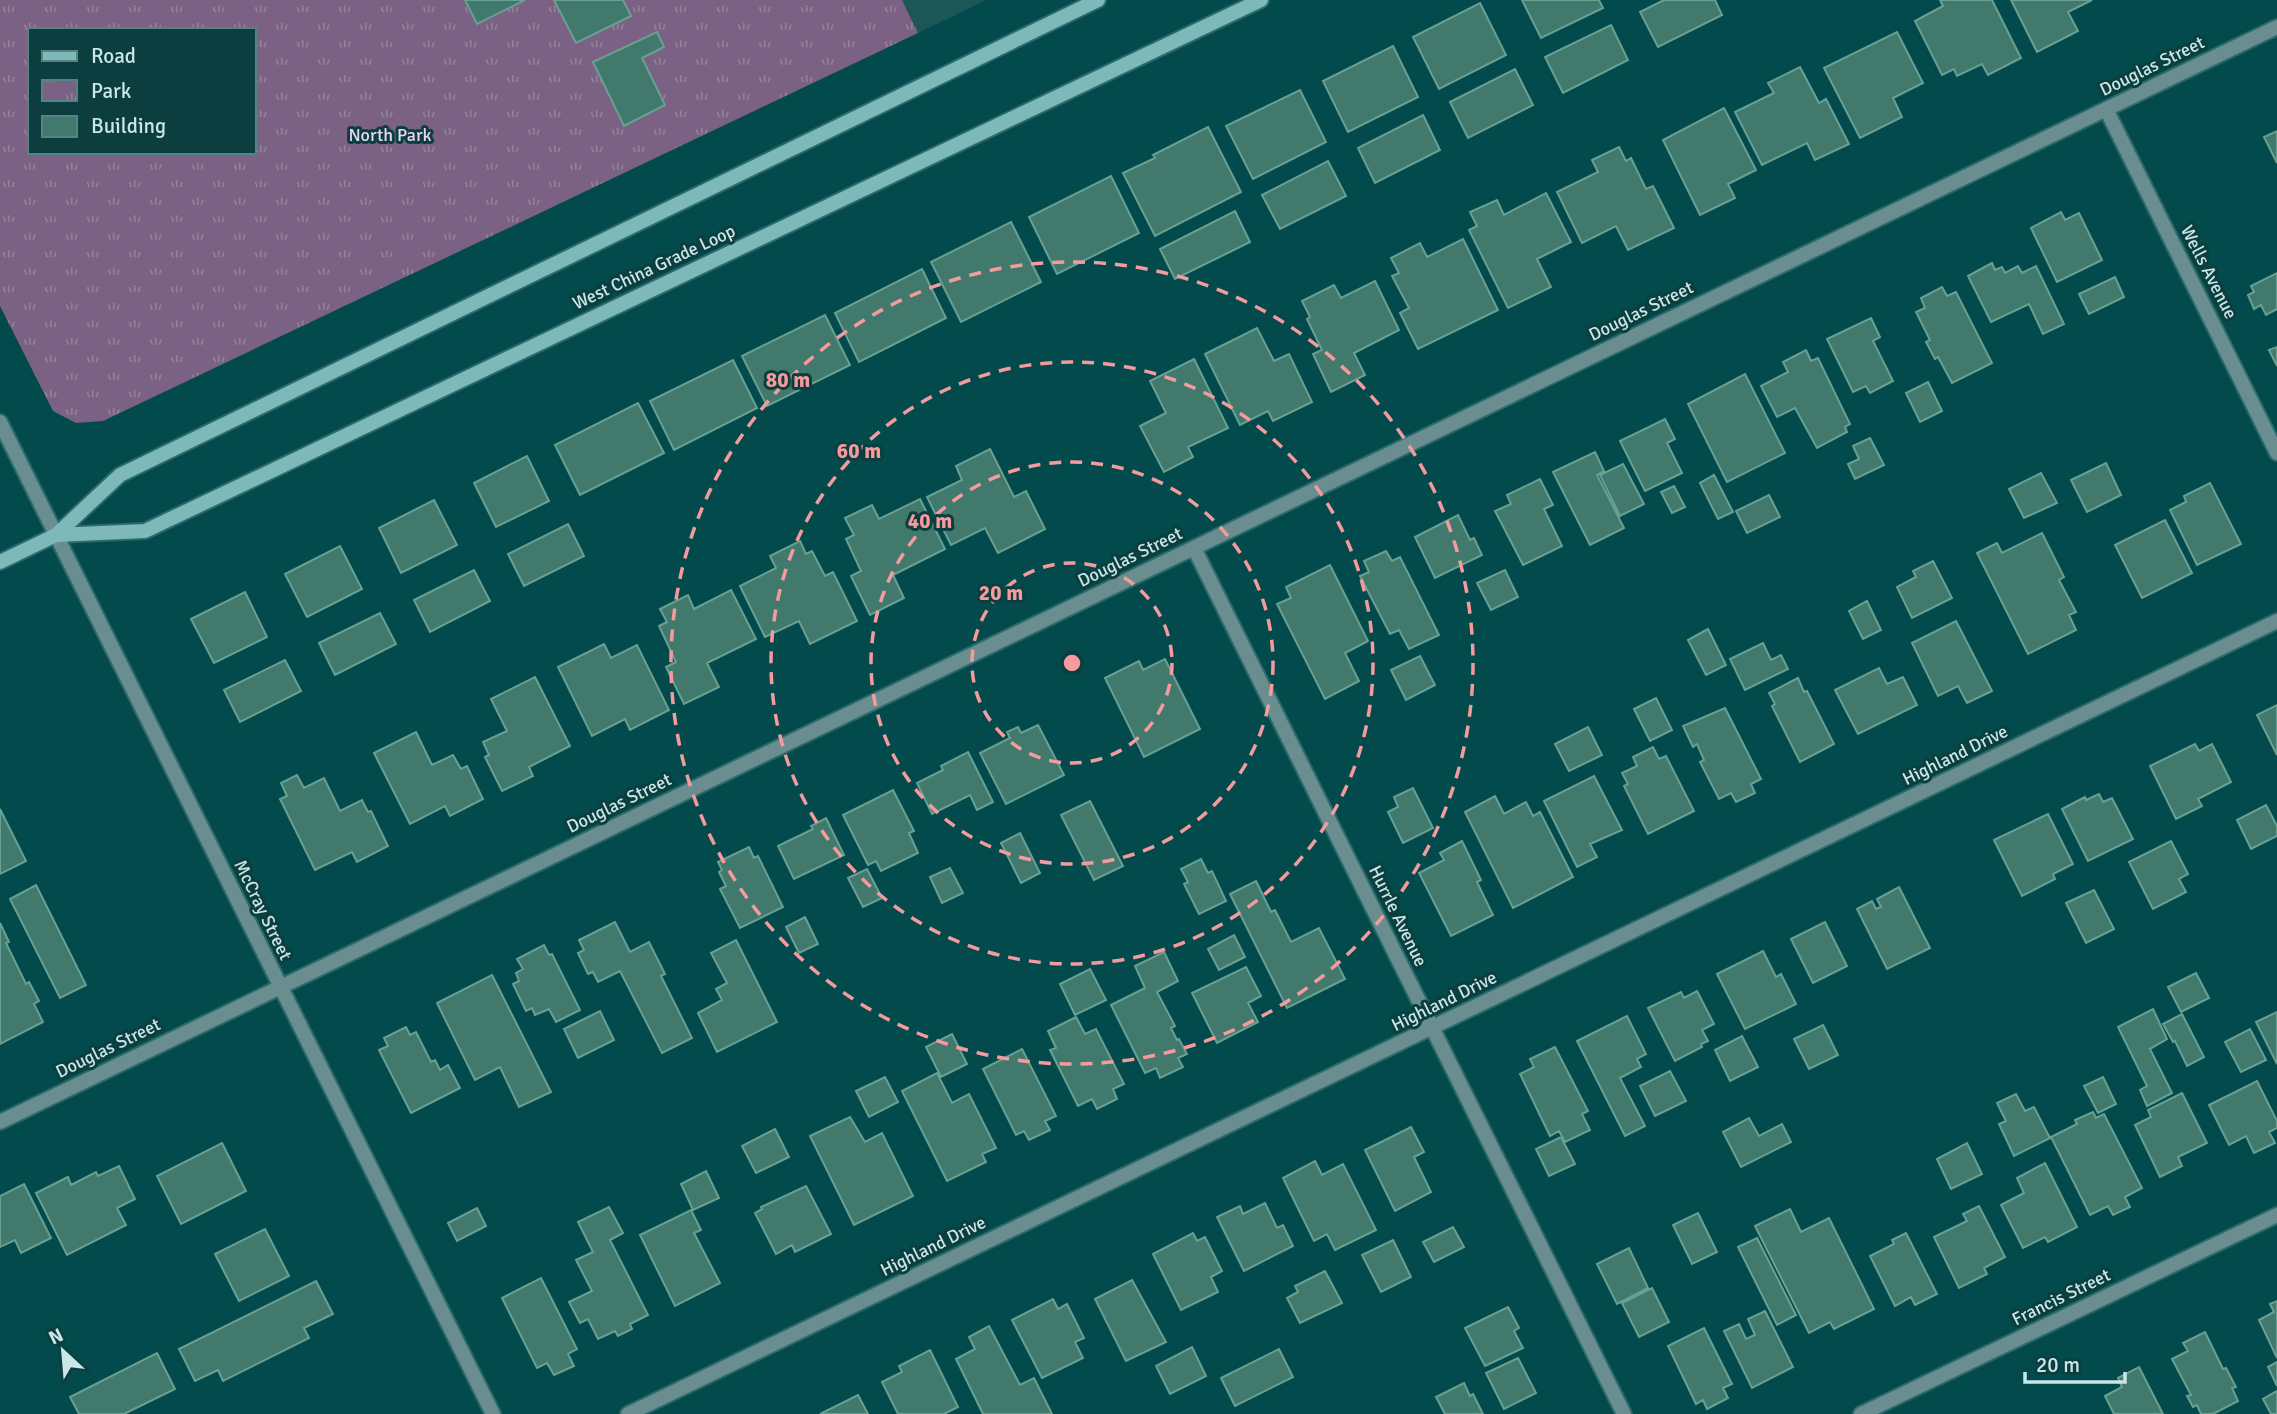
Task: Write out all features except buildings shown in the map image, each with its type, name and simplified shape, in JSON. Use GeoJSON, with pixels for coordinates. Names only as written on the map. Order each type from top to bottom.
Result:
{"type":"FeatureCollection","features":[{"type":"Feature","properties":{"kind":"main road","name":"West China Grade Loop"},"geometry":{"type":"LineString","coordinates":[[0,562],[56,535],[120,475],[1098,0]]}},
{"type":"Feature","properties":{"kind":"main road","name":"West China Grade Loop"},"geometry":{"type":"LineString","coordinates":[[56,535],[145,531],[1261,0]]}},
{"type":"Feature","properties":{"kind":"street","name":"Douglas Street"},"geometry":{"type":"LineString","coordinates":[[0,1122],[2277,27]]}},
{"type":"Feature","properties":{"kind":"street","name":"Wells Avenue"},"geometry":{"type":"LineString","coordinates":[[2106,109],[2277,453]]}},
{"type":"Feature","properties":{"kind":"street","name":"McCray Street"},"geometry":{"type":"LineString","coordinates":[[0,422],[493,1414]]}},
{"type":"Feature","properties":{"kind":"street","name":"Hurrle Avenue"},"geometry":{"type":"LineString","coordinates":[[1194,548],[1624,1414]]}},
{"type":"Feature","properties":{"kind":"street","name":"Highland Drive"},"geometry":{"type":"LineString","coordinates":[[628,1414],[2277,621]]}},
{"type":"Feature","properties":{"kind":"street","name":"Francis Street"},"geometry":{"type":"LineString","coordinates":[[1861,1414],[2277,1215]]}},
{"type":"Feature","properties":{"kind":"shaded area"},"geometry":{"type":"Polygon","coordinates":[[[902,0],[986,0],[918,33],[902,0]]]}},
{"type":"Feature","properties":{"kind":"green space","name":"North Park"},"geometry":{"type":"Polygon","coordinates":[[[0,0],[902,0],[918,33],[103,421],[76,423],[53,411],[0,306],[0,0]]]}}]}
